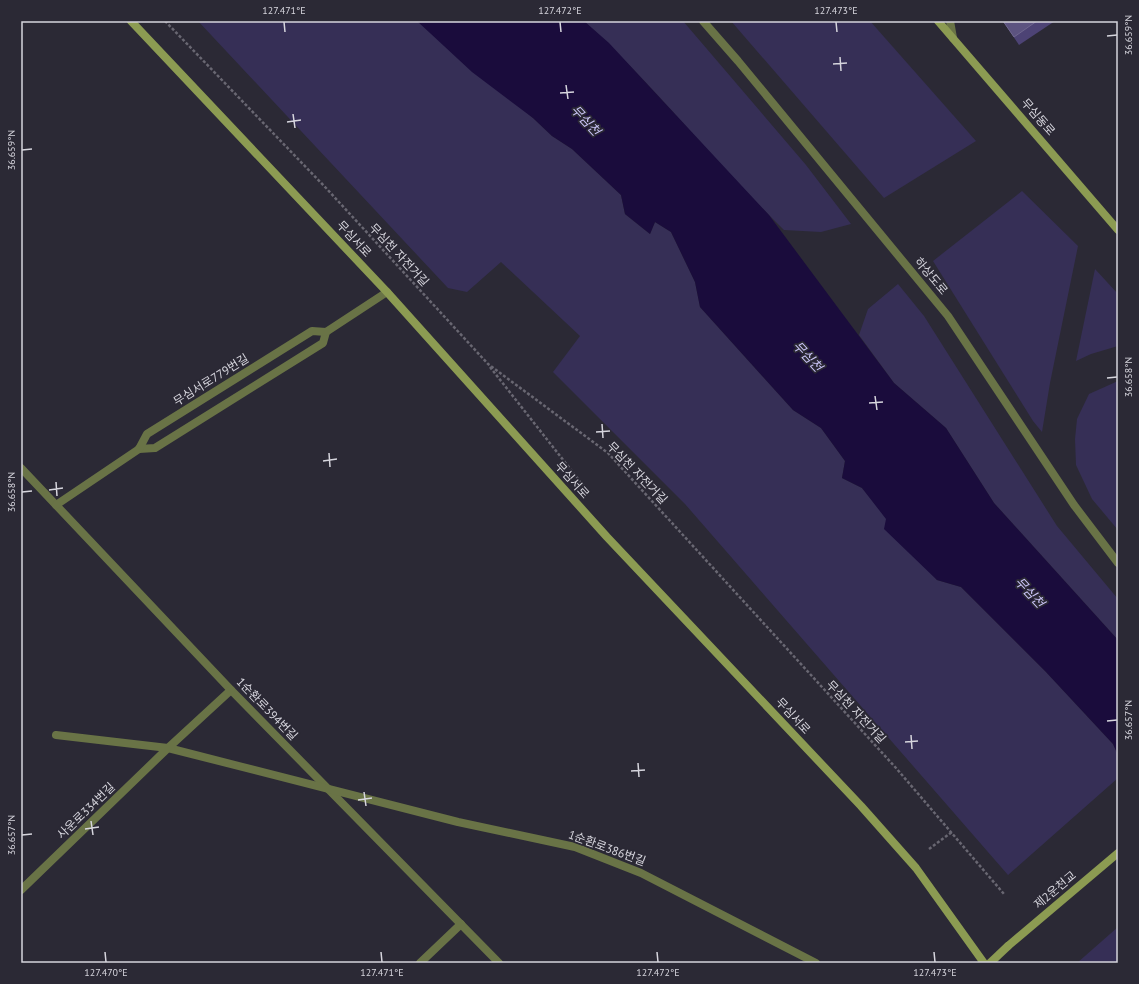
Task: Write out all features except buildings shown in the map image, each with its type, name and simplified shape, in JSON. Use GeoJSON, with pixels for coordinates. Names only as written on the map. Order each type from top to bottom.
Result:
{"type":"FeatureCollection","features":[{"type":"Feature","properties":{"kind":"street","name":"무심서로"},"geometry":{"type":"LineString","coordinates":[[131,21],[387,292],[607,537],[881,829],[916,868],[984,963]]}},
{"type":"Feature","properties":{"kind":"street","name":"하상도로"},"geometry":{"type":"LineString","coordinates":[[703,21],[743,67],[948,316],[1074,505],[1118,563]]}},
{"type":"Feature","properties":{"kind":"street","name":"무심동로"},"geometry":{"type":"LineString","coordinates":[[938,21],[1118,230]]}},
{"type":"Feature","properties":{"kind":"street"},"geometry":{"type":"LineString","coordinates":[[950,21],[953,38]]}},
{"type":"Feature","properties":{"kind":"street","name":"무심서로779번길"},"geometry":{"type":"LineString","coordinates":[[56,504],[140,448],[147,434],[312,331],[326,332],[387,292]]}},
{"type":"Feature","properties":{"kind":"street"},"geometry":{"type":"LineString","coordinates":[[140,448],[155,448],[323,343],[326,332]]}},
{"type":"Feature","properties":{"kind":"street","name":"1순환로394번길"},"geometry":{"type":"LineString","coordinates":[[21,468],[231,690],[499,963]]}},
{"type":"Feature","properties":{"kind":"street","name":"사운로334번길"},"geometry":{"type":"LineString","coordinates":[[21,890],[168,748],[231,690]]}},
{"type":"Feature","properties":{"kind":"street"},"geometry":{"type":"LineString","coordinates":[[56,735],[168,748]]}},
{"type":"Feature","properties":{"kind":"street","name":"1순환로386번길"},"geometry":{"type":"LineString","coordinates":[[168,748],[326,787],[458,822],[575,847],[641,872],[816,963]]}},
{"type":"Feature","properties":{"kind":"street","name":"제2운천교"},"geometry":{"type":"LineString","coordinates":[[990,963],[1118,853]]}},
{"type":"Feature","properties":{"kind":"street"},"geometry":{"type":"LineString","coordinates":[[420,963],[461,924]]}},
{"type":"Feature","properties":{"kind":"path","name":"무심천 자전거길"},"geometry":{"type":"LineString","coordinates":[[165,21],[326,188],[488,364],[608,453],[952,832],[1004,894]]}},
{"type":"Feature","properties":{"kind":"path"},"geometry":{"type":"LineString","coordinates":[[929,849],[952,832]]}},
{"type":"Feature","properties":{"kind":"shaded area"},"geometry":{"type":"Polygon","coordinates":[[[198,21],[417,21],[533,118],[552,136],[572,149],[621,195],[625,214],[650,234],[655,222],[671,232],[695,282],[700,307],[793,410],[821,428],[845,461],[842,478],[862,488],[937,580],[961,587],[1046,672],[1113,744],[1118,755],[1118,778],[1008,875],[685,504],[553,372],[580,336],[501,262],[467,292],[448,288],[198,21]]]}},
{"type":"Feature","properties":{"kind":"shaded area"},"geometry":{"type":"Polygon","coordinates":[[[584,21],[683,21],[806,165],[851,224],[821,232],[784,230],[636,72],[584,21]]]}},
{"type":"Feature","properties":{"kind":"shaded area"},"geometry":{"type":"Polygon","coordinates":[[[731,21],[870,21],[976,141],[884,198],[731,21]]]}},
{"type":"Feature","properties":{"kind":"shaded area"},"geometry":{"type":"Polygon","coordinates":[[[1022,191],[1078,246],[1050,383],[1042,432],[1033,421],[933,261],[1022,191]]]}},
{"type":"Feature","properties":{"kind":"shaded area"},"geometry":{"type":"Polygon","coordinates":[[[1095,269],[1118,294],[1118,346],[1091,354],[1076,361],[1095,269]]]}},
{"type":"Feature","properties":{"kind":"shaded area"},"geometry":{"type":"Polygon","coordinates":[[[898,284],[924,316],[1057,526],[1118,599],[1118,640],[994,503],[946,428],[894,383],[859,335],[868,309],[898,284]]]}},
{"type":"Feature","properties":{"kind":"shaded area"},"geometry":{"type":"Polygon","coordinates":[[[1118,381],[1118,530],[1092,499],[1076,465],[1075,439],[1077,419],[1089,394],[1118,381]]]}},
{"type":"Feature","properties":{"kind":"shaded area"},"geometry":{"type":"Polygon","coordinates":[[[1118,927],[1118,963],[1077,963],[1118,927]]]}},
{"type":"Feature","properties":{"kind":"water","name":"무심천"},"geometry":{"type":"Polygon","coordinates":[[[417,21],[584,21],[609,43],[769,215],[894,383],[946,428],[994,503],[1118,640],[1118,755],[1113,744],[1046,672],[961,587],[937,580],[884,529],[886,519],[862,488],[842,478],[845,461],[821,428],[793,410],[700,307],[695,282],[671,232],[655,222],[650,234],[625,214],[621,195],[572,149],[552,136],[533,118],[472,72],[417,21]]]}}]}
